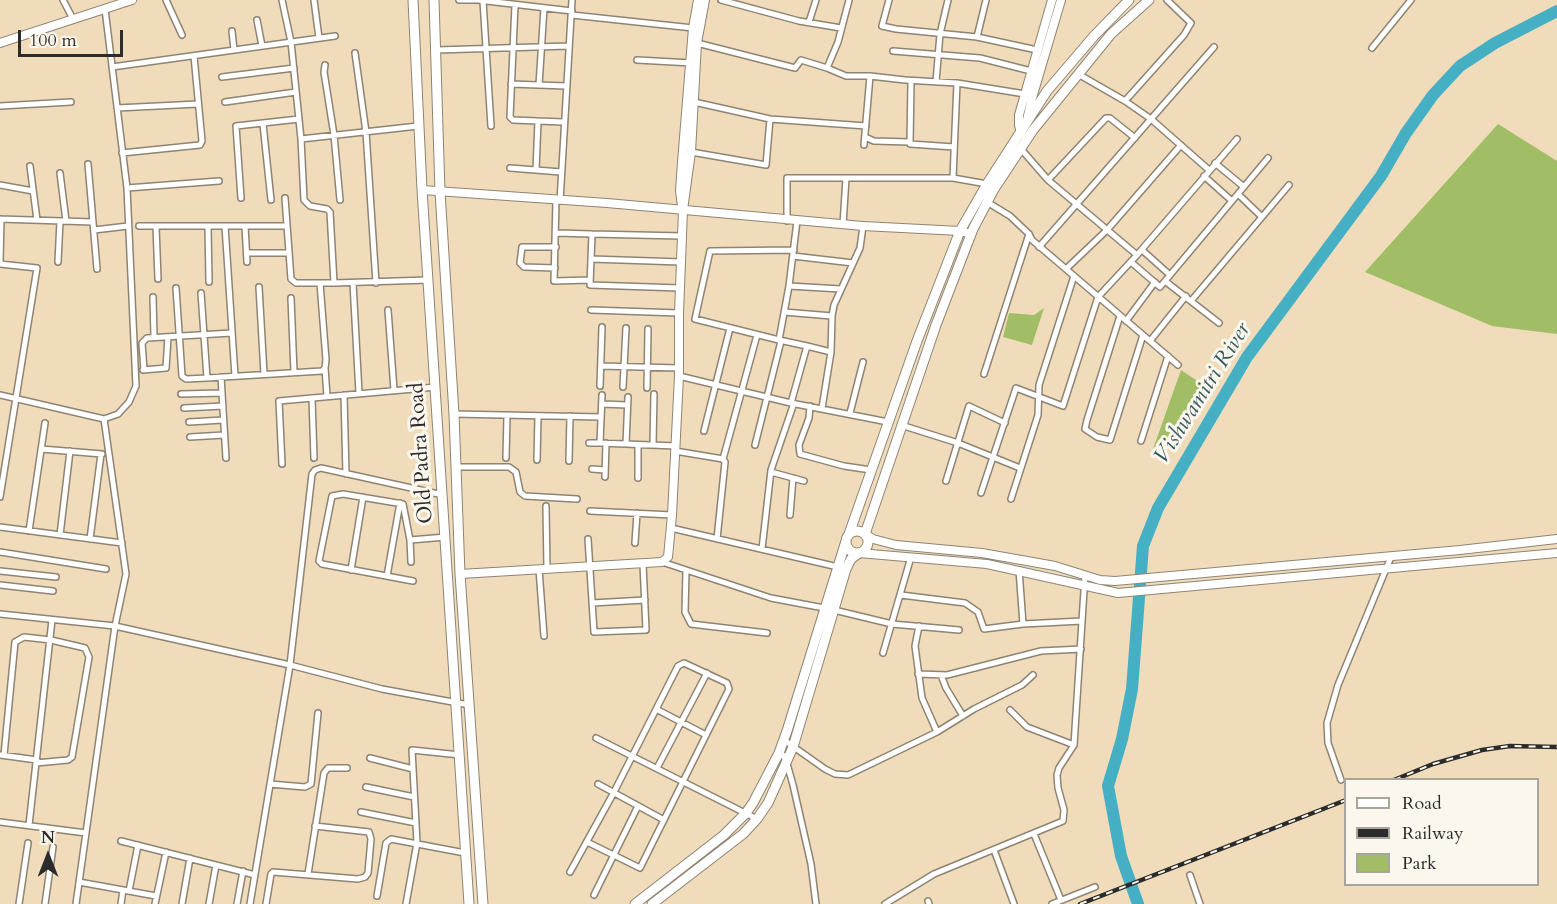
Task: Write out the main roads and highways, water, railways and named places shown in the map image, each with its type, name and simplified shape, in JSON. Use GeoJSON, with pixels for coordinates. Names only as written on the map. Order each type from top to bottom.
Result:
{"type":"FeatureCollection","features":[{"type":"Feature","properties":{"kind":"main road"},"geometry":{"type":"LineString","coordinates":[[0,44],[132,0]]}},
{"type":"Feature","properties":{"kind":"main road","name":"Old Padra Road"},"geometry":{"type":"LineString","coordinates":[[413,0],[418,126],[469,904]]}},
{"type":"Feature","properties":{"kind":"main road","name":"Old Padra Road"},"geometry":{"type":"LineString","coordinates":[[434,0],[440,192],[454,414],[460,574],[483,904]]}},
{"type":"Feature","properties":{"kind":"main road"},"geometry":{"type":"LineString","coordinates":[[460,574],[643,564],[662,562],[668,557],[676,448],[683,210],[691,152],[694,102],[693,28],[698,0]]}},
{"type":"Feature","properties":{"kind":"main road"},"geometry":{"type":"LineString","coordinates":[[683,210],[680,191],[693,63],[705,0]]}},
{"type":"Feature","properties":{"kind":"main road"},"geometry":{"type":"LineString","coordinates":[[635,904],[724,835],[746,813],[780,751],[829,609],[842,568],[848,537],[871,470],[917,341],[960,231],[1021,149],[1024,136],[1019,115],[1052,0]]}},
{"type":"Feature","properties":{"kind":"main road"},"geometry":{"type":"LineString","coordinates":[[1030,126],[1032,98],[1061,0]]}},
{"type":"Feature","properties":{"kind":"main road"},"geometry":{"type":"LineString","coordinates":[[842,568],[868,544],[864,534],[987,184],[1024,136],[1054,83],[1094,36],[1130,0]]}},
{"type":"Feature","properties":{"kind":"main road"},"geometry":{"type":"LineString","coordinates":[[1030,126],[1111,34],[1149,0]]}},
{"type":"Feature","properties":{"kind":"main road"},"geometry":{"type":"LineString","coordinates":[[422,190],[683,210],[787,221],[960,231],[971,234]]}},
{"type":"Feature","properties":{"kind":"main road"},"geometry":{"type":"LineString","coordinates":[[848,537],[855,531],[896,545],[982,553],[1055,566],[1115,581],[1391,557],[1557,539]]}},
{"type":"Feature","properties":{"kind":"main road"},"geometry":{"type":"LineString","coordinates":[[848,537],[850,550],[859,553],[987,564],[1119,592],[1557,553]]}},
{"type":"Feature","properties":{"kind":"main road"},"geometry":{"type":"LineString","coordinates":[[652,904],[743,834],[768,803],[793,747],[829,609]]}},
{"type":"Feature","properties":{"kind":"waterway","name":"Vishwamitri River"},"geometry":{"type":"LineString","coordinates":[[1138,904],[1121,856],[1108,786],[1122,739],[1132,689],[1143,546],[1158,508],[1247,357],[1381,176],[1406,133],[1433,95],[1460,66],[1495,43],[1557,11]]}},
{"type":"Feature","properties":{"kind":"railway"},"geometry":{"type":"LineString","coordinates":[[1399,778],[1433,764],[1482,750],[1510,746],[1557,747]]}},
{"type":"Feature","properties":{"kind":"railway"},"geometry":{"type":"LineString","coordinates":[[1080,904],[1344,801]]}}]}
